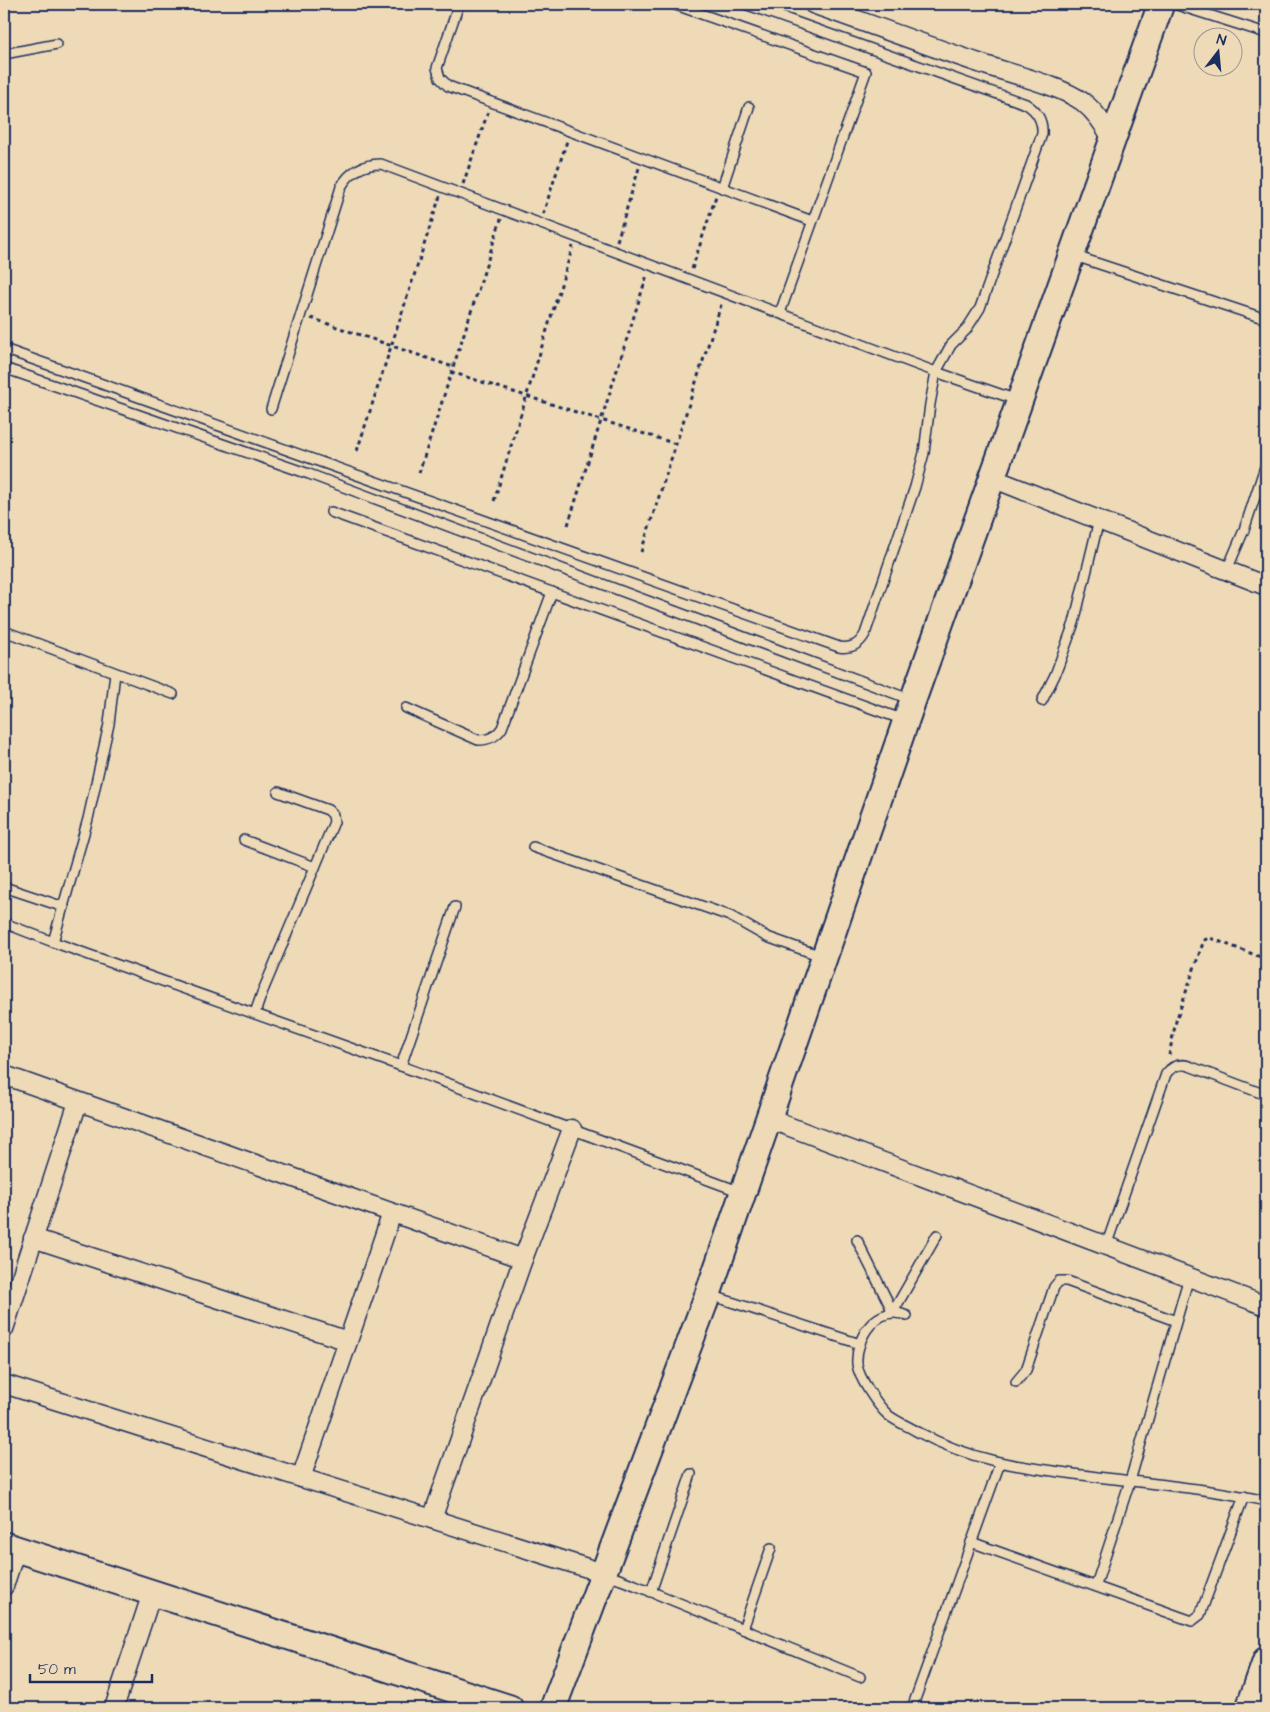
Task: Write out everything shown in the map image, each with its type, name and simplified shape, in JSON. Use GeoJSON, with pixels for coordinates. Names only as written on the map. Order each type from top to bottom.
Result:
{"type":"FeatureCollection","features":[{"type":"Feature","properties":{"kind":"street"},"geometry":{"type":"LineString","coordinates":[[813,4],[960,57],[1060,90],[1092,110],[1100,119],[1113,141]]}},
{"type":"Feature","properties":{"kind":"street"},"geometry":{"type":"LineString","coordinates":[[553,1708],[708,1294],[909,710],[1161,4]]}},
{"type":"Feature","properties":{"kind":"street"},"geometry":{"type":"LineString","coordinates":[[992,478],[1266,586]]}},
{"type":"Feature","properties":{"kind":"street"},"geometry":{"type":"LineString","coordinates":[[4,1075],[523,1259]]}},
{"type":"Feature","properties":{"kind":"street"},"geometry":{"type":"LineString","coordinates":[[4,1328],[78,1102]]}},
{"type":"Feature","properties":{"kind":"street"},"geometry":{"type":"LineString","coordinates":[[769,1119],[1266,1306]]}},
{"type":"Feature","properties":{"kind":"street"},"geometry":{"type":"LineString","coordinates":[[432,1519],[523,1259],[572,1129]]}},
{"type":"Feature","properties":{"kind":"street"},"geometry":{"type":"LineString","coordinates":[[301,1478],[392,1213]]}},
{"type":"Feature","properties":{"kind":"street"},"geometry":{"type":"LineString","coordinates":[[33,1238],[348,1341]]}},
{"type":"Feature","properties":{"kind":"street"},"geometry":{"type":"LineString","coordinates":[[4,1384],[603,1573]]}},
{"type":"Feature","properties":{"kind":"street"},"geometry":{"type":"LineString","coordinates":[[4,1586],[10,1547],[510,1708]]}},
{"type":"Feature","properties":{"kind":"street"},"geometry":{"type":"LineString","coordinates":[[114,1708],[152,1593]]}},
{"type":"Feature","properties":{"kind":"street"},"geometry":{"type":"LineString","coordinates":[[1254,1703],[1266,1660]]}},
{"type":"Feature","properties":{"kind":"lane"},"geometry":{"type":"LineString","coordinates":[[459,4],[438,63],[438,74],[443,83],[812,221]]}},
{"type":"Feature","properties":{"kind":"lane"},"geometry":{"type":"LineString","coordinates":[[673,4],[866,72],[780,313]]}},
{"type":"Feature","properties":{"kind":"lane"},"geometry":{"type":"LineString","coordinates":[[4,349],[830,643],[845,648],[857,644],[865,634],[915,487],[924,453],[936,372],[951,346],[971,323],[983,300],[1042,134],[1042,128],[1039,116],[1026,104],[744,4]]}},
{"type":"Feature","properties":{"kind":"lane"},"geometry":{"type":"LineString","coordinates":[[1174,4],[1266,33]]}},
{"type":"Feature","properties":{"kind":"lane"},"geometry":{"type":"LineString","coordinates":[[4,54],[57,44]]}},
{"type":"Feature","properties":{"kind":"lane"},"geometry":{"type":"LineString","coordinates":[[721,187],[749,107]]}},
{"type":"Feature","properties":{"kind":"lane"},"geometry":{"type":"LineString","coordinates":[[271,409],[345,180],[350,174],[364,166],[381,164],[936,372],[1020,401]]}},
{"type":"Feature","properties":{"kind":"lane"},"geometry":{"type":"LineString","coordinates":[[1072,256],[1266,319]]}},
{"type":"Feature","properties":{"kind":"lane"},"geometry":{"type":"LineString","coordinates":[[4,368],[309,474],[909,710]]}},
{"type":"Feature","properties":{"kind":"lane"},"geometry":{"type":"LineString","coordinates":[[1227,570],[1244,530],[1266,464]]}},
{"type":"Feature","properties":{"kind":"lane"},"geometry":{"type":"LineString","coordinates":[[331,512],[552,592],[909,710]]}},
{"type":"Feature","properties":{"kind":"lane"},"geometry":{"type":"LineString","coordinates":[[1042,701],[1058,666],[1074,623],[1099,520]]}},
{"type":"Feature","properties":{"kind":"lane"},"geometry":{"type":"LineString","coordinates":[[406,708],[478,740],[486,740],[498,734],[502,728],[552,592]]}},
{"type":"Feature","properties":{"kind":"lane"},"geometry":{"type":"LineString","coordinates":[[4,632],[173,694]]}},
{"type":"Feature","properties":{"kind":"lane"},"geometry":{"type":"LineString","coordinates":[[53,942],[88,819],[109,724],[115,673]]}},
{"type":"Feature","properties":{"kind":"lane"},"geometry":{"type":"LineString","coordinates":[[255,1014],[262,993],[333,825],[333,815],[328,810],[278,792]]}},
{"type":"Feature","properties":{"kind":"lane"},"geometry":{"type":"LineString","coordinates":[[244,840],[315,867]]}},
{"type":"Feature","properties":{"kind":"lane"},"geometry":{"type":"LineString","coordinates":[[533,847],[730,916],[767,937],[824,957]]}},
{"type":"Feature","properties":{"kind":"lane"},"geometry":{"type":"LineString","coordinates":[[4,887],[64,907]]}},
{"type":"Feature","properties":{"kind":"lane"},"geometry":{"type":"LineString","coordinates":[[401,1066],[455,907]]}},
{"type":"Feature","properties":{"kind":"lane"},"geometry":{"type":"LineString","coordinates":[[4,923],[744,1192]]}},
{"type":"Feature","properties":{"kind":"lane"},"geometry":{"type":"LineString","coordinates":[[1106,1246],[1169,1071],[1175,1066],[1185,1064],[1266,1096]]}},
{"type":"Feature","properties":{"kind":"lane"},"geometry":{"type":"LineString","coordinates":[[893,1312],[937,1235]]}},
{"type":"Feature","properties":{"kind":"lane"},"geometry":{"type":"LineString","coordinates":[[857,1240],[893,1312]]}},
{"type":"Feature","properties":{"kind":"lane"},"geometry":{"type":"LineString","coordinates":[[1096,1585],[1130,1481],[1189,1277]]}},
{"type":"Feature","properties":{"kind":"lane"},"geometry":{"type":"LineString","coordinates":[[1016,1382],[1026,1370],[1054,1287],[1059,1281],[1067,1281],[1176,1321]]}},
{"type":"Feature","properties":{"kind":"lane"},"geometry":{"type":"LineString","coordinates":[[708,1294],[860,1344]]}},
{"type":"Feature","properties":{"kind":"lane"},"geometry":{"type":"LineString","coordinates":[[907,1316],[893,1312],[885,1314],[878,1317],[869,1327],[860,1344],[857,1364],[858,1371],[888,1415],[952,1448],[1000,1463],[1266,1500]]}},
{"type":"Feature","properties":{"kind":"lane"},"geometry":{"type":"LineString","coordinates":[[912,1708],[1000,1463]]}},
{"type":"Feature","properties":{"kind":"lane"},"geometry":{"type":"LineString","coordinates":[[651,1592],[691,1474]]}},
{"type":"Feature","properties":{"kind":"lane"},"geometry":{"type":"LineString","coordinates":[[972,1542],[1096,1585],[1188,1620],[1195,1620],[1200,1615],[1244,1496]]}},
{"type":"Feature","properties":{"kind":"lane"},"geometry":{"type":"LineString","coordinates":[[743,1629],[771,1548]]}},
{"type":"Feature","properties":{"kind":"lane"},"geometry":{"type":"LineString","coordinates":[[603,1573],[860,1677]]}},
{"type":"Feature","properties":{"kind":"path"},"geometry":{"type":"LineString","coordinates":[[460,193],[491,102]]}},
{"type":"Feature","properties":{"kind":"path"},"geometry":{"type":"LineString","coordinates":[[540,223],[570,131]]}},
{"type":"Feature","properties":{"kind":"path"},"geometry":{"type":"LineString","coordinates":[[614,251],[643,158]]}},
{"type":"Feature","properties":{"kind":"path"},"geometry":{"type":"LineString","coordinates":[[357,451],[443,186]]}},
{"type":"Feature","properties":{"kind":"path"},"geometry":{"type":"LineString","coordinates":[[689,279],[721,187]]}},
{"type":"Feature","properties":{"kind":"path"},"geometry":{"type":"LineString","coordinates":[[419,473],[504,209]]}},
{"type":"Feature","properties":{"kind":"path"},"geometry":{"type":"LineString","coordinates":[[494,501],[576,236]]}},
{"type":"Feature","properties":{"kind":"path"},"geometry":{"type":"LineString","coordinates":[[568,525],[650,264]]}},
{"type":"Feature","properties":{"kind":"path"},"geometry":{"type":"LineString","coordinates":[[641,552],[725,292]]}},
{"type":"Feature","properties":{"kind":"path"},"geometry":{"type":"LineString","coordinates":[[301,314],[453,367]]}},
{"type":"Feature","properties":{"kind":"path"},"geometry":{"type":"LineString","coordinates":[[451,372],[676,444]]}},
{"type":"Feature","properties":{"kind":"path"},"geometry":{"type":"LineString","coordinates":[[1169,1071],[1170,1050],[1176,1021],[1204,940],[1210,938],[1266,959]]}}]}
